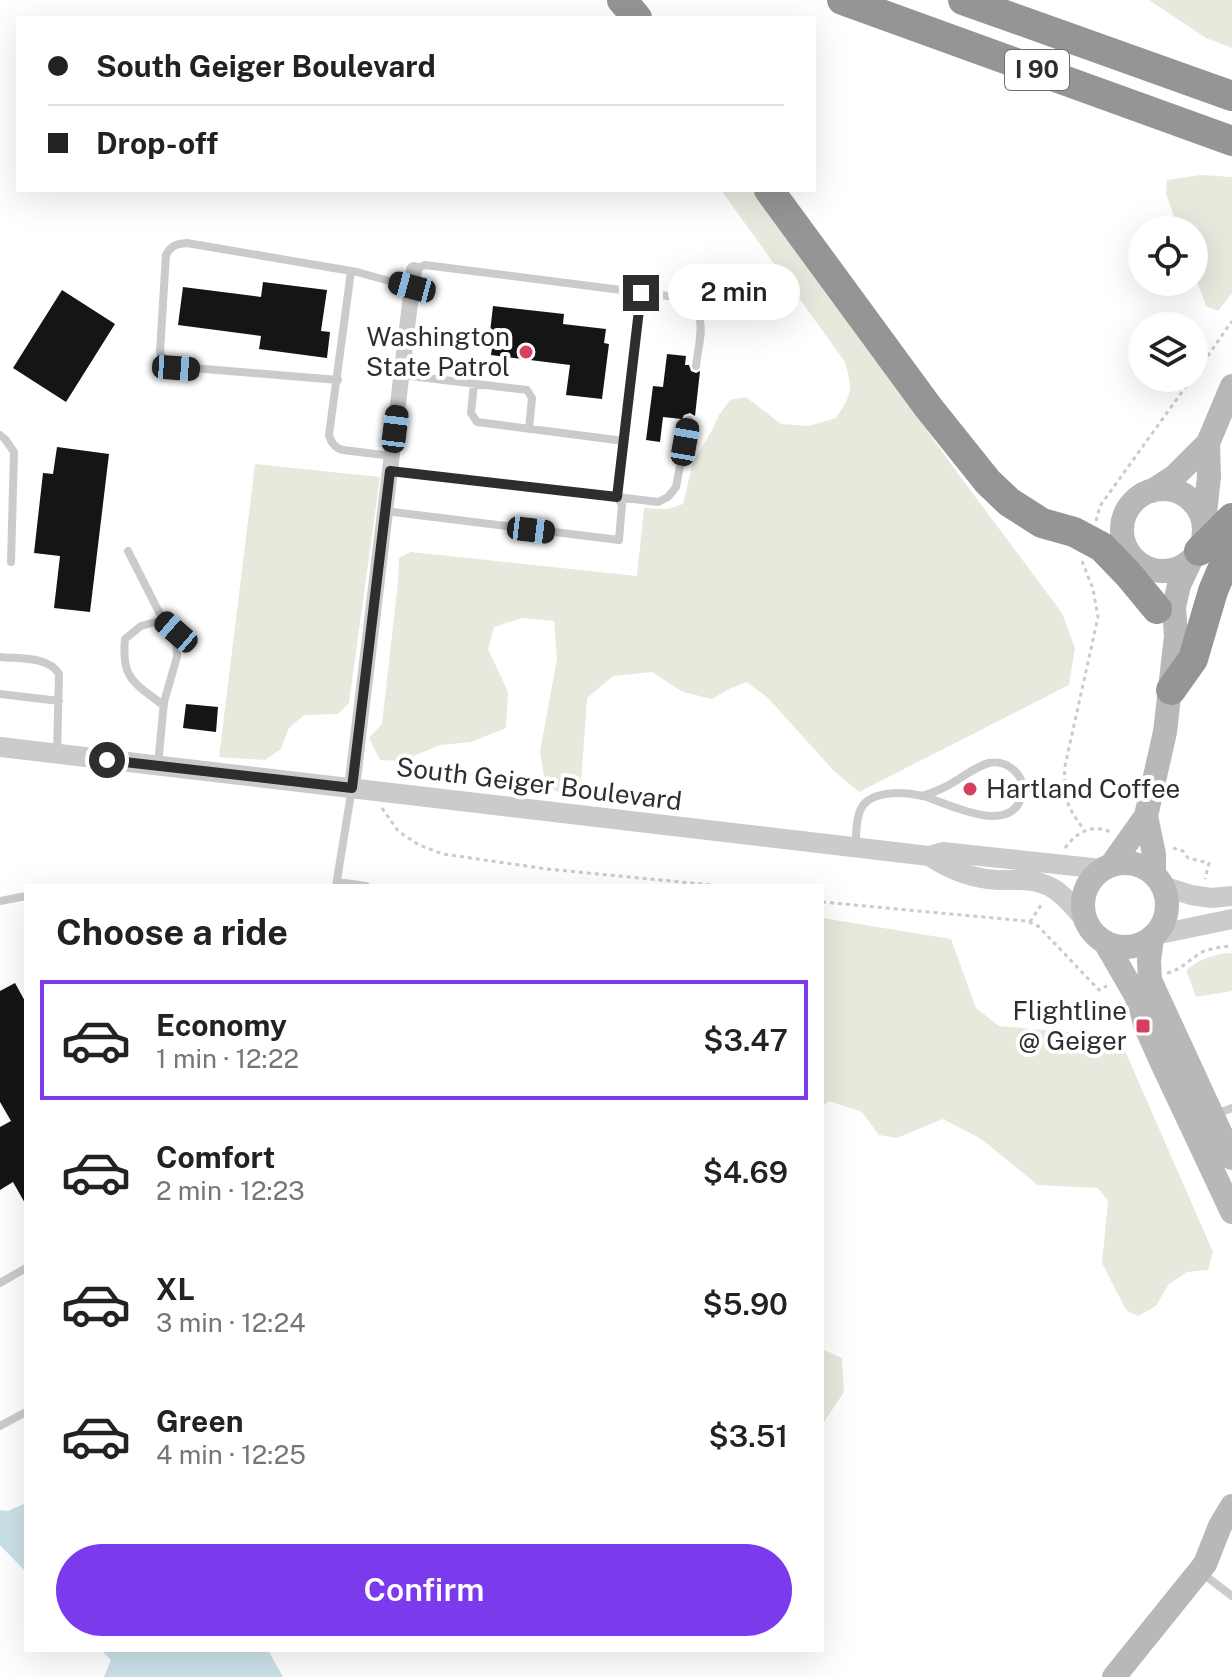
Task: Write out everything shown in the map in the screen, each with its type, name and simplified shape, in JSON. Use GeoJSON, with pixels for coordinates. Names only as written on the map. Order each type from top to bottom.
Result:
{"type":"FeatureCollection","features":[{"type":"Feature","properties":{"kind":"highway"},"geometry":{"type":"LineString","coordinates":[[622,0],[635,16]]}},
{"type":"Feature","properties":{"kind":"highway","name":"I 90"},"geometry":{"type":"LineString","coordinates":[[842,0],[1232,141]]}},
{"type":"Feature","properties":{"kind":"highway","name":"I 90"},"geometry":{"type":"LineString","coordinates":[[963,0],[1232,96]]}},
{"type":"Feature","properties":{"kind":"highway"},"geometry":{"type":"LineString","coordinates":[[770,192],[928,407],[988,482],[1009,502],[1042,523],[1074,532],[1110,529],[1131,553]]}},
{"type":"Feature","properties":{"kind":"highway"},"geometry":{"type":"LineString","coordinates":[[1092,530],[1102,547],[1157,609]]}},
{"type":"Feature","properties":{"kind":"highway"},"geometry":{"type":"LineString","coordinates":[[1172,678],[1193,659],[1213,591],[1232,546]]}},
{"type":"Feature","properties":{"kind":"main road"},"geometry":{"type":"LineString","coordinates":[[1172,678],[1157,609],[1122,529],[1131,505],[1140,496],[1175,476],[1208,443],[1232,386]]}},
{"type":"Feature","properties":{"kind":"main road"},"geometry":{"type":"LineString","coordinates":[[1138,974],[1149,961],[1154,937],[1167,912],[1167,898],[1158,880],[1146,816],[1165,732],[1176,636],[1174,607],[1179,585],[1206,539],[1208,443]]}},
{"type":"Feature","properties":{"kind":"main road"},"geometry":{"type":"LineString","coordinates":[[1152,491],[1165,489],[1179,492],[1191,500],[1199,511],[1206,539]]}},
{"type":"Feature","properties":{"kind":"main road"},"geometry":{"type":"LineString","coordinates":[[1131,553],[1150,569],[1164,572],[1178,569],[1206,539]]}},
{"type":"Feature","properties":{"kind":"main road"},"geometry":{"type":"LineString","coordinates":[[1146,816],[1107,867],[1089,882],[1083,895],[1082,910],[1095,936],[1138,974],[1141,1008],[1156,1051],[1212,1116],[1232,1158]]}},
{"type":"Feature","properties":{"kind":"main road"},"geometry":{"type":"LineString","coordinates":[[1107,867],[1127,863],[1141,866],[1158,880]]}},
{"type":"Feature","properties":{"kind":"main road"},"geometry":{"type":"LineString","coordinates":[[1106,944],[1119,948],[1132,947],[1154,937]]}},
{"type":"Feature","properties":{"kind":"main road"},"geometry":{"type":"LineString","coordinates":[[1212,1116],[1231,1209]]}},
{"type":"Feature","properties":{"kind":"main road"},"geometry":{"type":"LineString","coordinates":[[1114,1677],[1202,1567],[1232,1506]]}},
{"type":"Feature","properties":{"kind":"main road"},"geometry":{"type":"LineString","coordinates":[[1202,1567],[1232,1546]]}},
{"type":"Feature","properties":{"kind":"street"},"geometry":{"type":"LineString","coordinates":[[360,789],[385,511],[413,278]]}},
{"type":"Feature","properties":{"kind":"street","name":"South Geiger Boulevard"},"geometry":{"type":"LineString","coordinates":[[0,747],[929,856],[943,852],[1107,867]]}},
{"type":"Feature","properties":{"kind":"street","name":"South Geiger Boulevard"},"geometry":{"type":"LineString","coordinates":[[929,856],[947,868],[974,876],[1041,883],[1055,889],[1085,920]]}},
{"type":"Feature","properties":{"kind":"street"},"geometry":{"type":"LineString","coordinates":[[1158,880],[1191,895],[1211,898],[1232,896]]}},
{"type":"Feature","properties":{"kind":"street"},"geometry":{"type":"LineString","coordinates":[[1154,937],[1232,919]]}},
{"type":"Feature","properties":{"kind":"lane"},"geometry":{"type":"LineString","coordinates":[[338,380],[168,366],[160,352],[169,248],[187,243],[351,271],[413,278],[425,265],[676,297],[698,311],[701,322],[696,366]]}},
{"type":"Feature","properties":{"kind":"lane"},"geometry":{"type":"LineString","coordinates":[[351,271],[329,435],[337,449],[391,463],[658,502],[668,497],[676,487],[689,420]]}},
{"type":"Feature","properties":{"kind":"lane"},"geometry":{"type":"LineString","coordinates":[[385,511],[619,540],[622,505],[617,497],[641,293]]}},
{"type":"Feature","properties":{"kind":"lane"},"geometry":{"type":"LineString","coordinates":[[402,375],[527,390],[532,398],[529,429]]}},
{"type":"Feature","properties":{"kind":"lane"},"geometry":{"type":"LineString","coordinates":[[474,383],[471,413],[477,422],[624,441]]}},
{"type":"Feature","properties":{"kind":"lane"},"geometry":{"type":"LineString","coordinates":[[0,435],[14,452],[11,562]]}},
{"type":"Feature","properties":{"kind":"lane"},"geometry":{"type":"LineString","coordinates":[[128,551],[163,620],[176,632],[177,657],[164,706],[158,765]]}},
{"type":"Feature","properties":{"kind":"lane"},"geometry":{"type":"LineString","coordinates":[[163,620],[141,626],[125,639],[124,655],[125,671],[164,706]]}},
{"type":"Feature","properties":{"kind":"lane"},"geometry":{"type":"LineString","coordinates":[[0,657],[48,662],[55,667],[60,681],[57,754]]}},
{"type":"Feature","properties":{"kind":"lane"},"geometry":{"type":"LineString","coordinates":[[0,694],[59,701]]}},
{"type":"Feature","properties":{"kind":"lane"},"geometry":{"type":"LineString","coordinates":[[855,847],[858,819],[864,804],[881,794],[922,796],[984,816],[1003,815],[1015,808],[1022,796],[1022,782],[1012,767],[998,762],[986,764],[944,788],[922,796]]}},
{"type":"Feature","properties":{"kind":"lane"},"geometry":{"type":"LineString","coordinates":[[337,884],[360,789]]}},
{"type":"Feature","properties":{"kind":"lane"},"geometry":{"type":"LineString","coordinates":[[0,901],[24,896]]}},
{"type":"Feature","properties":{"kind":"lane"},"geometry":{"type":"LineString","coordinates":[[0,1283],[24,1269]]}},
{"type":"Feature","properties":{"kind":"lane"},"geometry":{"type":"LineString","coordinates":[[0,1426],[24,1413]]}},
{"type":"Feature","properties":{"kind":"lane"},"geometry":{"type":"LineString","coordinates":[[1202,1567],[1232,1596]]}},
{"type":"Feature","properties":{"kind":"path"},"geometry":{"type":"LineString","coordinates":[[1208,355],[1232,321]]}},
{"type":"Feature","properties":{"kind":"path"},"geometry":{"type":"LineString","coordinates":[[1084,830],[1065,800],[1064,783],[1065,766],[1098,617],[1093,589],[1082,563],[1082,553],[1100,506],[1182,392]]}},
{"type":"Feature","properties":{"kind":"path"},"geometry":{"type":"LineString","coordinates":[[360,789],[398,831],[419,845],[443,854],[547,869],[701,884]]}},
{"type":"Feature","properties":{"kind":"path"},"geometry":{"type":"LineString","coordinates":[[824,902],[1026,921],[1038,926],[1099,990],[1138,974],[1170,973],[1211,949],[1232,946]]}},
{"type":"Feature","properties":{"kind":"shaded area"},"geometry":{"type":"Polygon","coordinates":[[[1149,0],[1232,0],[1232,48],[1206,38],[1149,0]]]}},
{"type":"Feature","properties":{"kind":"shaded area"},"geometry":{"type":"Polygon","coordinates":[[[1201,175],[1232,177],[1232,293],[1218,311],[1206,306],[1202,296],[1208,296],[1208,216],[1174,216],[1166,194],[1167,180],[1201,175]]]}},
{"type":"Feature","properties":{"kind":"shaded area"},"geometry":{"type":"Polygon","coordinates":[[[722,192],[755,192],[1062,613],[1075,648],[1069,685],[859,792],[833,770],[767,697],[746,682],[712,699],[683,692],[652,672],[613,676],[587,698],[581,785],[562,795],[545,783],[540,751],[557,659],[554,621],[522,618],[494,627],[488,649],[508,692],[506,728],[471,742],[440,745],[402,761],[380,760],[369,738],[382,724],[399,558],[411,552],[637,576],[644,508],[668,509],[683,504],[693,462],[730,400],[746,397],[781,424],[808,426],[836,418],[850,392],[845,362],[722,192]]]}},
{"type":"Feature","properties":{"kind":"shaded area"},"geometry":{"type":"Polygon","coordinates":[[[255,464],[380,477],[349,703],[338,714],[304,715],[289,728],[281,749],[265,760],[219,757],[255,464]]]}},
{"type":"Feature","properties":{"kind":"shaded area"},"geometry":{"type":"Polygon","coordinates":[[[824,918],[951,939],[976,1008],[999,1026],[1119,1037],[1213,1252],[1208,1270],[1187,1272],[1169,1284],[1156,1306],[1138,1316],[1126,1310],[1102,1263],[1108,1201],[1098,1188],[1038,1185],[981,1139],[943,1119],[897,1138],[879,1135],[862,1112],[829,1101],[824,1105],[824,918]]]}},
{"type":"Feature","properties":{"kind":"shaded area"},"geometry":{"type":"Polygon","coordinates":[[[1232,953],[1232,991],[1196,997],[1186,970],[1208,958],[1232,953]]]}},
{"type":"Feature","properties":{"kind":"shaded area"},"geometry":{"type":"Polygon","coordinates":[[[824,1350],[842,1358],[844,1392],[824,1422],[824,1350]]]}},
{"type":"Feature","properties":{"kind":"water"},"geometry":{"type":"Polygon","coordinates":[[[24,1504],[24,1570],[0,1545],[0,1510],[8,1511],[24,1504]]]}},
{"type":"Feature","properties":{"kind":"water"},"geometry":{"type":"Polygon","coordinates":[[[103,1652],[269,1652],[283,1677],[104,1677],[111,1660],[103,1652]]]}},
{"type":"Feature","properties":{"kind":"building"},"geometry":{"type":"Polygon","coordinates":[[[263,282],[327,290],[321,331],[330,332],[327,358],[259,349],[261,336],[178,325],[183,287],[261,297],[263,282]]]}},
{"type":"Feature","properties":{"kind":"building"},"geometry":{"type":"Polygon","coordinates":[[[62,290],[115,324],[66,402],[13,368],[62,290]]]}},
{"type":"Feature","properties":{"kind":"building","name":"Washington State Patrol"},"geometry":{"type":"Polygon","coordinates":[[[493,306],[564,314],[563,324],[606,329],[604,343],[609,344],[602,399],[566,395],[570,365],[491,355],[493,341],[489,341],[493,306]]]}},
{"type":"Feature","properties":{"kind":"building"},"geometry":{"type":"Polygon","coordinates":[[[667,354],[686,356],[685,365],[696,373],[700,371],[695,416],[690,413],[682,419],[663,417],[660,442],[646,440],[653,386],[663,387],[667,354]]]}},
{"type":"Feature","properties":{"kind":"building"},"geometry":{"type":"Polygon","coordinates":[[[57,447],[109,454],[90,612],[54,608],[60,556],[34,553],[43,473],[53,474],[57,447]]]}},
{"type":"Feature","properties":{"kind":"building"},"geometry":{"type":"Polygon","coordinates":[[[186,704],[218,707],[216,732],[183,728],[186,704]]]}},
{"type":"Feature","properties":{"kind":"building"},"geometry":{"type":"Polygon","coordinates":[[[15,983],[24,999],[24,1201],[13,1182],[0,1190],[0,1127],[11,1121],[0,1102],[0,991],[15,983]]]}},
{"type":"Feature","properties":{"kind":"place","name":"Washington State Patrol"},"geometry":{"type":"Point","coordinates":[526,352]}},
{"type":"Feature","properties":{"kind":"place","name":"Hartland Coffee"},"geometry":{"type":"Point","coordinates":[970,789]}},
{"type":"Feature","properties":{"kind":"place","name":"Flightline @ Geiger"},"geometry":{"type":"Point","coordinates":[1143,1026]}},
{"type":"Feature","properties":{"kind":"route"},"geometry":{"type":"LineString","coordinates":[[107,760],[352,788],[390,471],[617,497],[641,293]]}}]}
